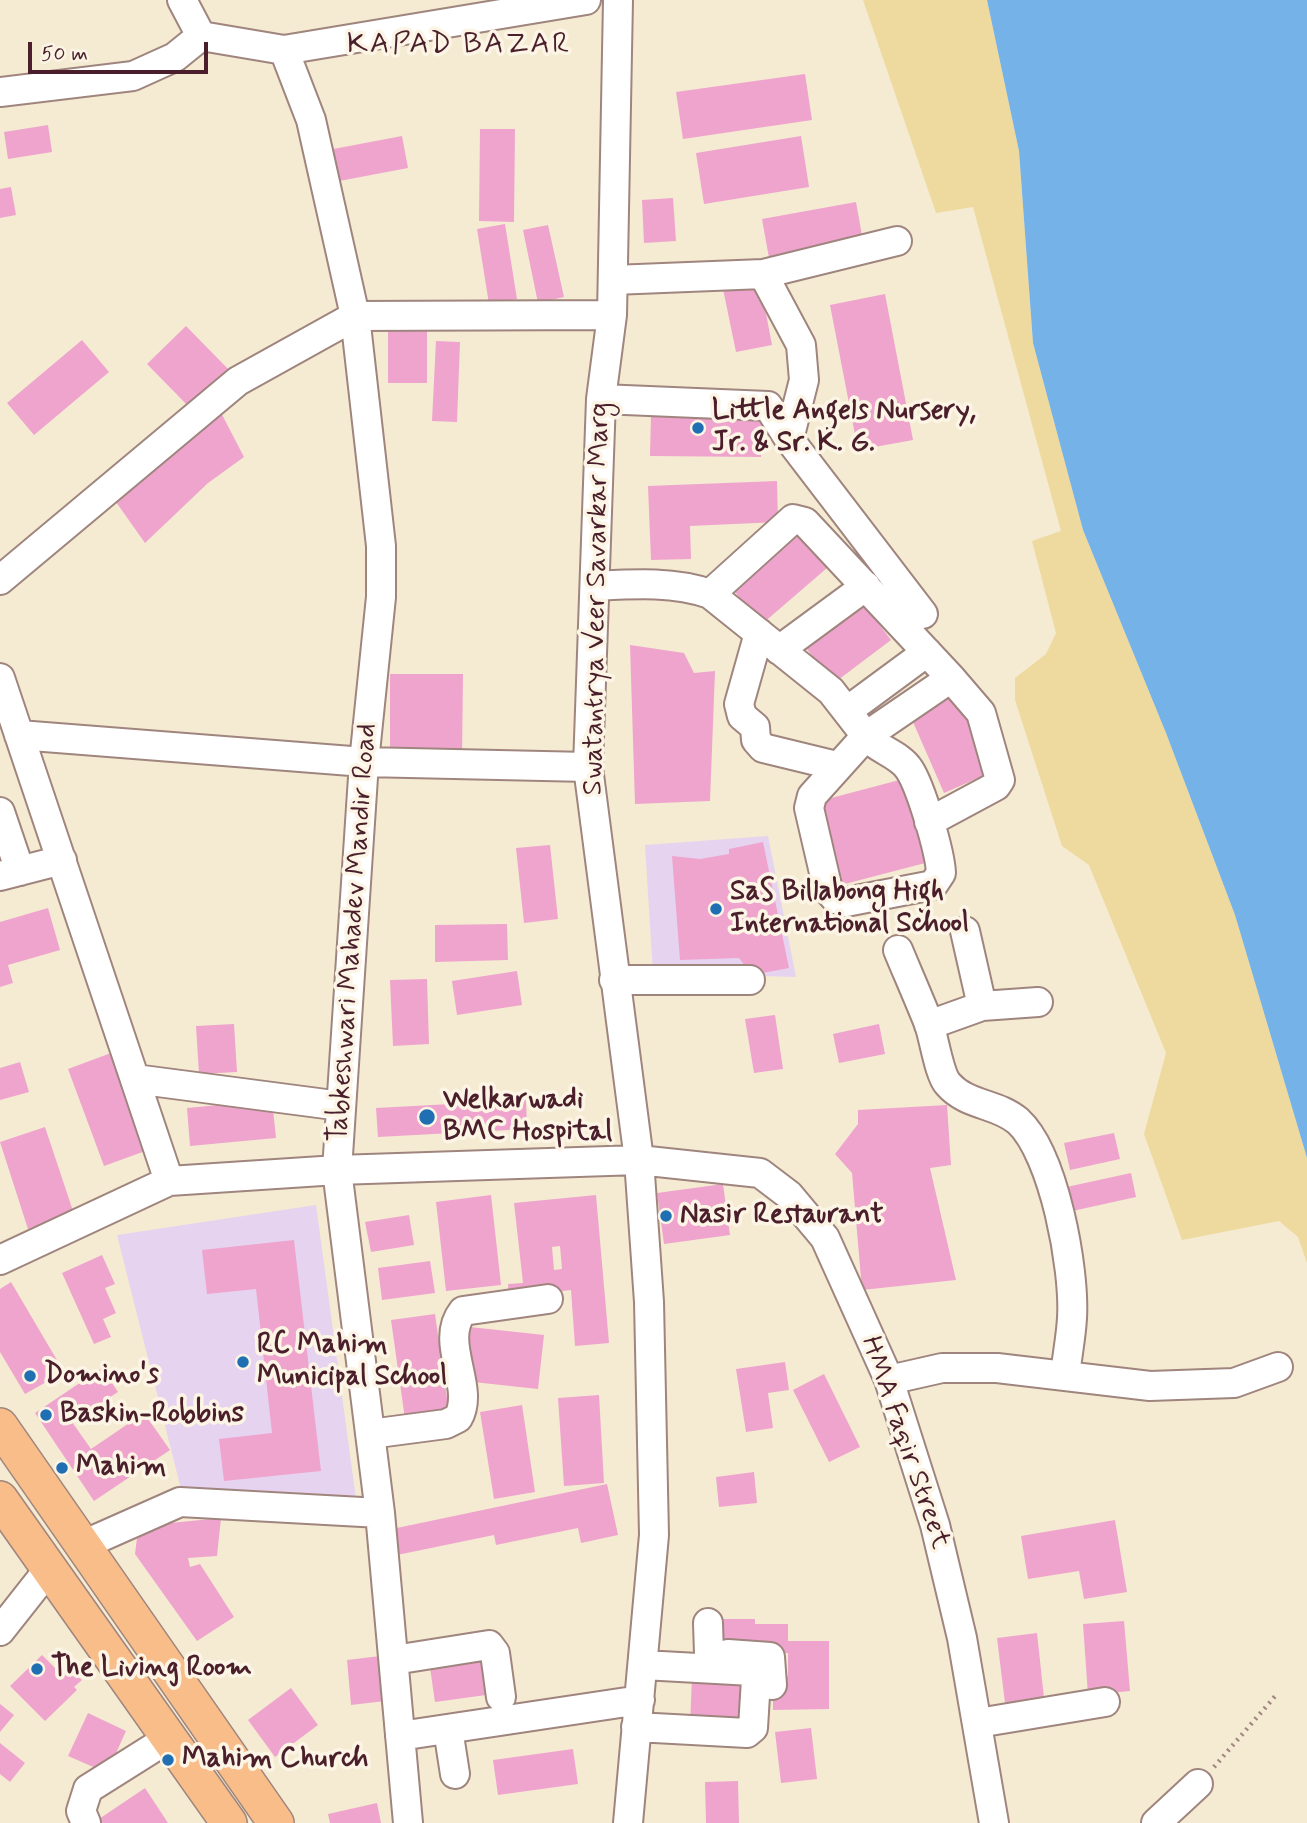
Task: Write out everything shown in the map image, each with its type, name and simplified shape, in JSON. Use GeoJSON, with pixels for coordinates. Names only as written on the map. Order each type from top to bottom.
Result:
{"type":"FeatureCollection","features":[{"type":"Feature","properties":{"kind":"main road"},"geometry":{"type":"LineString","coordinates":[[0,1426],[275,1823]]}},
{"type":"Feature","properties":{"kind":"main road"},"geometry":{"type":"LineString","coordinates":[[0,1499],[229,1823]]}},
{"type":"Feature","properties":{"kind":"street"},"geometry":{"type":"LineString","coordinates":[[182,0],[201,36]]}},
{"type":"Feature","properties":{"kind":"street"},"geometry":{"type":"LineString","coordinates":[[0,92],[133,76],[175,57],[201,36],[284,50],[586,0]]}},
{"type":"Feature","properties":{"kind":"street","name":"Swatantrya Veer Savarkar Marg"},"geometry":{"type":"LineString","coordinates":[[618,0],[612,315],[601,399],[587,767],[639,1160],[649,1302],[654,1535],[628,1823]]}},
{"type":"Feature","properties":{"kind":"street","name":"Tabkeshwari Mahadev Mandir Road"},"geometry":{"type":"LineString","coordinates":[[284,50],[311,120],[355,316],[381,546],[381,597],[364,762],[337,1170],[380,1513],[408,1823]]}},
{"type":"Feature","properties":{"kind":"street"},"geometry":{"type":"LineString","coordinates":[[613,280],[763,274],[897,242]]}},
{"type":"Feature","properties":{"kind":"street"},"geometry":{"type":"LineString","coordinates":[[763,274],[801,345],[804,380],[789,439]]}},
{"type":"Feature","properties":{"kind":"street"},"geometry":{"type":"LineString","coordinates":[[0,580],[238,381],[355,316],[612,315]]}},
{"type":"Feature","properties":{"kind":"street"},"geometry":{"type":"LineString","coordinates":[[601,399],[768,406],[789,439],[923,614]]}},
{"type":"Feature","properties":{"kind":"street"},"geometry":{"type":"LineString","coordinates":[[710,594],[793,519],[806,522],[928,652],[981,713],[1000,780],[996,786],[929,822]]}},
{"type":"Feature","properties":{"kind":"street"},"geometry":{"type":"LineString","coordinates":[[595,586],[638,584],[696,589],[710,594],[831,691],[866,736],[909,768],[929,822],[941,862],[941,873],[933,885],[846,902],[836,899],[828,890],[808,808],[812,796],[866,736],[951,678]]}},
{"type":"Feature","properties":{"kind":"street"},"geometry":{"type":"LineString","coordinates":[[837,766],[763,748],[756,740],[755,727],[740,712],[739,704],[769,641],[866,586]]}},
{"type":"Feature","properties":{"kind":"street"},"geometry":{"type":"LineString","coordinates":[[847,711],[928,652]]}},
{"type":"Feature","properties":{"kind":"street"},"geometry":{"type":"LineString","coordinates":[[0,678],[169,1181],[0,1260]]}},
{"type":"Feature","properties":{"kind":"street"},"geometry":{"type":"LineString","coordinates":[[19,735],[364,762],[587,767]]}},
{"type":"Feature","properties":{"kind":"street"},"geometry":{"type":"LineString","coordinates":[[0,802],[39,793]]}},
{"type":"Feature","properties":{"kind":"street"},"geometry":{"type":"LineString","coordinates":[[0,812],[10,873],[62,860]]}},
{"type":"Feature","properties":{"kind":"street"},"geometry":{"type":"LineString","coordinates":[[965,931],[982,1006]]}},
{"type":"Feature","properties":{"kind":"street"},"geometry":{"type":"LineString","coordinates":[[898,950],[929,1025],[946,1082],[977,1104],[1005,1111],[1019,1122],[1037,1148],[1061,1215],[1071,1282],[1072,1317],[1065,1376]]}},
{"type":"Feature","properties":{"kind":"street"},"geometry":{"type":"LineString","coordinates":[[614,981],[750,981]]}},
{"type":"Feature","properties":{"kind":"street"},"geometry":{"type":"LineString","coordinates":[[929,1025],[982,1006],[1038,1002]]}},
{"type":"Feature","properties":{"kind":"street"},"geometry":{"type":"LineString","coordinates":[[135,1079],[341,1105]]}},
{"type":"Feature","properties":{"kind":"street","name":"HMA Faqir Street"},"geometry":{"type":"LineString","coordinates":[[169,1181],[337,1170],[639,1160],[760,1173],[789,1195],[825,1238],[889,1380],[935,1525],[962,1638],[994,1823]]}},
{"type":"Feature","properties":{"kind":"street"},"geometry":{"type":"LineString","coordinates":[[370,1434],[446,1424],[458,1418],[463,1404],[454,1333],[463,1311],[548,1299]]}},
{"type":"Feature","properties":{"kind":"street"},"geometry":{"type":"LineString","coordinates":[[889,1380],[942,1368],[997,1368],[1150,1386],[1234,1383],[1278,1367]]}},
{"type":"Feature","properties":{"kind":"street"},"geometry":{"type":"LineString","coordinates":[[83,1545],[180,1502],[380,1513]]}},
{"type":"Feature","properties":{"kind":"street"},"geometry":{"type":"LineString","coordinates":[[0,1631],[49,1569]]}},
{"type":"Feature","properties":{"kind":"street"},"geometry":{"type":"LineString","coordinates":[[708,1623],[709,1654]]}},
{"type":"Feature","properties":{"kind":"street"},"geometry":{"type":"LineString","coordinates":[[394,1660],[489,1645],[495,1653],[501,1697]]}},
{"type":"Feature","properties":{"kind":"street"},"geometry":{"type":"LineString","coordinates":[[644,1658],[709,1654],[768,1656],[771,1659],[772,1685]]}},
{"type":"Feature","properties":{"kind":"street"},"geometry":{"type":"LineString","coordinates":[[400,1736],[448,1729],[638,1714],[747,1733],[753,1728],[756,1679],[752,1671],[644,1658]]}},
{"type":"Feature","properties":{"kind":"street"},"geometry":{"type":"LineString","coordinates":[[978,1723],[1105,1702]]}},
{"type":"Feature","properties":{"kind":"street"},"geometry":{"type":"LineString","coordinates":[[448,1729],[455,1774]]}},
{"type":"Feature","properties":{"kind":"street"},"geometry":{"type":"LineString","coordinates":[[86,1823],[81,1811],[88,1789],[169,1738]]}},
{"type":"Feature","properties":{"kind":"street"},"geometry":{"type":"LineString","coordinates":[[1156,1823],[1198,1784]]}},
{"type":"Feature","properties":{"kind":"path"},"geometry":{"type":"LineString","coordinates":[[1198,1784],[1277,1694]]}},
{"type":"Feature","properties":{"kind":"shaded area","name":"SaS Billabong High International School"},"geometry":{"type":"Polygon","coordinates":[[[768,836],[796,977],[653,973],[645,845],[768,836]]]}},
{"type":"Feature","properties":{"kind":"shaded area","name":"RC Mahim Municipal School"},"geometry":{"type":"Polygon","coordinates":[[[316,1205],[356,1499],[181,1489],[117,1235],[316,1205]]]}},
{"type":"Feature","properties":{"kind":"sand"},"geometry":{"type":"Polygon","coordinates":[[[863,0],[987,0],[1019,151],[1033,343],[1083,530],[1166,733],[1235,915],[1307,1158],[1307,1263],[1298,1237],[1279,1221],[1182,1240],[1144,1134],[1166,1053],[1089,865],[1062,846],[1015,700],[1015,678],[1046,654],[1056,633],[1032,541],[1061,531],[973,207],[936,213],[863,0]]]}},
{"type":"Feature","properties":{"kind":"water"},"geometry":{"type":"Polygon","coordinates":[[[987,0],[1307,0],[1307,1158],[1235,915],[1166,733],[1083,530],[1033,343],[1019,151],[987,0]]]}},
{"type":"Feature","properties":{"kind":"building"},"geometry":{"type":"Polygon","coordinates":[[[805,74],[812,120],[683,139],[676,92],[805,74]]]}},
{"type":"Feature","properties":{"kind":"building"},"geometry":{"type":"Polygon","coordinates":[[[48,125],[52,152],[8,159],[4,132],[48,125]]]}},
{"type":"Feature","properties":{"kind":"building"},"geometry":{"type":"Polygon","coordinates":[[[480,129],[515,129],[514,222],[479,221],[480,129]]]}},
{"type":"Feature","properties":{"kind":"building"},"geometry":{"type":"Polygon","coordinates":[[[402,136],[408,168],[334,182],[328,150],[402,136]]]}},
{"type":"Feature","properties":{"kind":"building"},"geometry":{"type":"Polygon","coordinates":[[[801,136],[809,187],[704,204],[696,153],[801,136]]]}},
{"type":"Feature","properties":{"kind":"building"},"geometry":{"type":"Polygon","coordinates":[[[11,187],[16,215],[0,218],[0,189],[11,187]]]}},
{"type":"Feature","properties":{"kind":"building"},"geometry":{"type":"Polygon","coordinates":[[[673,198],[676,241],[644,243],[642,200],[673,198]]]}},
{"type":"Feature","properties":{"kind":"building"},"geometry":{"type":"Polygon","coordinates":[[[856,202],[863,241],[769,258],[762,219],[856,202]]]}},
{"type":"Feature","properties":{"kind":"building"},"geometry":{"type":"Polygon","coordinates":[[[505,224],[517,299],[489,304],[477,229],[505,224]]]}},
{"type":"Feature","properties":{"kind":"building"},"geometry":{"type":"Polygon","coordinates":[[[548,225],[564,297],[538,303],[523,230],[548,225]]]}},
{"type":"Feature","properties":{"kind":"building"},"geometry":{"type":"Polygon","coordinates":[[[760,282],[772,345],[736,352],[723,289],[760,282]]]}},
{"type":"Feature","properties":{"kind":"building"},"geometry":{"type":"Polygon","coordinates":[[[885,294],[913,440],[858,450],[830,305],[885,294]]]}},
{"type":"Feature","properties":{"kind":"building"},"geometry":{"type":"Polygon","coordinates":[[[388,324],[427,324],[427,383],[388,383],[388,324]]]}},
{"type":"Feature","properties":{"kind":"building"},"geometry":{"type":"Polygon","coordinates":[[[186,326],[231,372],[192,410],[147,364],[186,326]]]}},
{"type":"Feature","properties":{"kind":"building"},"geometry":{"type":"Polygon","coordinates":[[[82,340],[109,372],[34,435],[7,403],[82,340]]]}},
{"type":"Feature","properties":{"kind":"building"},"geometry":{"type":"Polygon","coordinates":[[[436,341],[460,342],[457,422],[432,421],[436,341]]]}},
{"type":"Feature","properties":{"kind":"building"},"geometry":{"type":"Polygon","coordinates":[[[217,405],[244,457],[208,483],[145,543],[116,502],[217,405]]]}},
{"type":"Feature","properties":{"kind":"building"},"geometry":{"type":"Polygon","coordinates":[[[651,416],[762,417],[761,457],[650,456],[651,416]]]}},
{"type":"Feature","properties":{"kind":"building"},"geometry":{"type":"Polygon","coordinates":[[[777,481],[778,522],[690,526],[691,559],[651,560],[648,486],[777,481]]]}},
{"type":"Feature","properties":{"kind":"building"},"geometry":{"type":"Polygon","coordinates":[[[801,523],[805,539],[827,568],[762,624],[729,585],[801,523]]]}},
{"type":"Feature","properties":{"kind":"building"},"geometry":{"type":"Polygon","coordinates":[[[863,603],[891,640],[834,683],[806,648],[863,603]]]}},
{"type":"Feature","properties":{"kind":"building"},"geometry":{"type":"Polygon","coordinates":[[[630,645],[684,653],[694,673],[715,671],[710,801],[635,804],[630,645]]]}},
{"type":"Feature","properties":{"kind":"building"},"geometry":{"type":"Polygon","coordinates":[[[390,674],[463,674],[462,759],[390,759],[390,674]]]}},
{"type":"Feature","properties":{"kind":"building"},"geometry":{"type":"Polygon","coordinates":[[[960,694],[994,771],[944,793],[910,715],[960,694]]]}},
{"type":"Feature","properties":{"kind":"building"},"geometry":{"type":"Polygon","coordinates":[[[907,778],[929,862],[837,886],[816,802],[907,778]]]}},
{"type":"Feature","properties":{"kind":"building","name":"SaS Billabong High International School"},"geometry":{"type":"Polygon","coordinates":[[[763,842],[789,968],[752,975],[739,958],[680,960],[672,856],[700,859],[729,854],[729,849],[763,842]]]}},
{"type":"Feature","properties":{"kind":"building"},"geometry":{"type":"Polygon","coordinates":[[[550,845],[558,919],[524,923],[516,848],[550,845]]]}},
{"type":"Feature","properties":{"kind":"building"},"geometry":{"type":"Polygon","coordinates":[[[48,908],[60,950],[8,965],[13,983],[0,987],[0,922],[48,908]]]}},
{"type":"Feature","properties":{"kind":"building"},"geometry":{"type":"Polygon","coordinates":[[[507,924],[508,960],[435,962],[435,925],[507,924]]]}},
{"type":"Feature","properties":{"kind":"building"},"geometry":{"type":"Polygon","coordinates":[[[517,971],[522,1005],[457,1015],[452,981],[517,971]]]}},
{"type":"Feature","properties":{"kind":"building"},"geometry":{"type":"Polygon","coordinates":[[[427,979],[429,1044],[393,1046],[390,980],[427,979]]]}},
{"type":"Feature","properties":{"kind":"building"},"geometry":{"type":"Polygon","coordinates":[[[775,1015],[783,1069],[754,1073],[745,1019],[775,1015]]]}},
{"type":"Feature","properties":{"kind":"building"},"geometry":{"type":"Polygon","coordinates":[[[234,1024],[237,1072],[199,1074],[196,1026],[234,1024]]]}},
{"type":"Feature","properties":{"kind":"building"},"geometry":{"type":"Polygon","coordinates":[[[879,1024],[885,1054],[839,1063],[833,1034],[879,1024]]]}},
{"type":"Feature","properties":{"kind":"building"},"geometry":{"type":"Polygon","coordinates":[[[111,1053],[148,1150],[104,1166],[68,1069],[111,1053]]]}},
{"type":"Feature","properties":{"kind":"building"},"geometry":{"type":"Polygon","coordinates":[[[20,1062],[29,1092],[0,1100],[0,1068],[20,1062]]]}},
{"type":"Feature","properties":{"kind":"building"},"geometry":{"type":"Polygon","coordinates":[[[272,1100],[276,1138],[190,1146],[187,1108],[272,1100]]]}},
{"type":"Feature","properties":{"kind":"building"},"geometry":{"type":"Polygon","coordinates":[[[526,1100],[527,1129],[378,1137],[376,1108],[526,1100]]]}},
{"type":"Feature","properties":{"kind":"building"},"geometry":{"type":"Polygon","coordinates":[[[947,1105],[951,1165],[930,1168],[956,1280],[862,1290],[852,1173],[835,1154],[858,1124],[858,1110],[947,1105]]]}},
{"type":"Feature","properties":{"kind":"building"},"geometry":{"type":"Polygon","coordinates":[[[45,1127],[74,1214],[28,1229],[0,1142],[45,1127]]]}},
{"type":"Feature","properties":{"kind":"building"},"geometry":{"type":"Polygon","coordinates":[[[1114,1133],[1120,1159],[1070,1170],[1064,1143],[1114,1133]]]}},
{"type":"Feature","properties":{"kind":"building"},"geometry":{"type":"Polygon","coordinates":[[[1131,1173],[1136,1197],[1068,1212],[1062,1188],[1131,1173]]]}},
{"type":"Feature","properties":{"kind":"building"},"geometry":{"type":"Polygon","coordinates":[[[723,1184],[730,1235],[664,1244],[657,1193],[723,1184]]]}},
{"type":"Feature","properties":{"kind":"building"},"geometry":{"type":"Polygon","coordinates":[[[491,1195],[501,1285],[446,1291],[436,1202],[491,1195]]]}},
{"type":"Feature","properties":{"kind":"building"},"geometry":{"type":"Polygon","coordinates":[[[596,1195],[609,1343],[575,1346],[571,1290],[509,1297],[508,1284],[523,1283],[514,1203],[596,1195]],[[560,1246],[552,1247],[554,1270],[562,1269],[560,1246]]]}},
{"type":"Feature","properties":{"kind":"building"},"geometry":{"type":"Polygon","coordinates":[[[409,1215],[414,1245],[371,1252],[365,1222],[409,1215]]]}},
{"type":"Feature","properties":{"kind":"building"},"geometry":{"type":"Polygon","coordinates":[[[294,1240],[321,1471],[224,1481],[219,1439],[272,1433],[256,1289],[207,1294],[202,1250],[294,1240]]]}},
{"type":"Feature","properties":{"kind":"building"},"geometry":{"type":"Polygon","coordinates":[[[102,1255],[115,1284],[105,1288],[116,1313],[103,1319],[111,1337],[94,1344],[62,1273],[102,1255]]]}},
{"type":"Feature","properties":{"kind":"building"},"geometry":{"type":"Polygon","coordinates":[[[430,1261],[435,1293],[382,1300],[378,1268],[430,1261]]]}},
{"type":"Feature","properties":{"kind":"building"},"geometry":{"type":"Polygon","coordinates":[[[11,1282],[64,1372],[25,1394],[0,1352],[0,1289],[11,1282]]]}},
{"type":"Feature","properties":{"kind":"building"},"geometry":{"type":"Polygon","coordinates":[[[435,1314],[450,1419],[406,1426],[391,1320],[435,1314]]]}},
{"type":"Feature","properties":{"kind":"building"},"geometry":{"type":"Polygon","coordinates":[[[470,1327],[544,1335],[538,1389],[464,1381],[470,1327]]]}},
{"type":"Feature","properties":{"kind":"building"},"geometry":{"type":"Polygon","coordinates":[[[785,1362],[789,1390],[768,1393],[773,1428],[746,1432],[736,1369],[785,1362]]]}},
{"type":"Feature","properties":{"kind":"building"},"geometry":{"type":"Polygon","coordinates":[[[102,1368],[118,1392],[72,1422],[91,1449],[144,1413],[170,1450],[94,1501],[35,1413],[102,1368]]]}},
{"type":"Feature","properties":{"kind":"building"},"geometry":{"type":"Polygon","coordinates":[[[824,1374],[860,1447],[829,1462],[793,1390],[824,1374]]]}},
{"type":"Feature","properties":{"kind":"building"},"geometry":{"type":"Polygon","coordinates":[[[599,1395],[604,1483],[564,1486],[558,1398],[599,1395]]]}},
{"type":"Feature","properties":{"kind":"building"},"geometry":{"type":"Polygon","coordinates":[[[522,1405],[535,1492],[494,1499],[480,1412],[522,1405]]]}},
{"type":"Feature","properties":{"kind":"building"},"geometry":{"type":"Polygon","coordinates":[[[754,1472],[757,1503],[719,1507],[716,1477],[754,1472]]]}},
{"type":"Feature","properties":{"kind":"building"},"geometry":{"type":"Polygon","coordinates":[[[607,1484],[618,1535],[581,1543],[578,1528],[496,1545],[494,1535],[397,1555],[392,1529],[607,1484]]]}},
{"type":"Feature","properties":{"kind":"building"},"geometry":{"type":"Polygon","coordinates":[[[221,1518],[217,1556],[188,1558],[190,1567],[200,1564],[234,1617],[197,1641],[135,1554],[137,1538],[160,1524],[221,1518]]]}},
{"type":"Feature","properties":{"kind":"building"},"geometry":{"type":"Polygon","coordinates":[[[1115,1520],[1127,1592],[1084,1599],[1079,1571],[1028,1579],[1021,1536],[1115,1520]]]}},
{"type":"Feature","properties":{"kind":"building"},"geometry":{"type":"Polygon","coordinates":[[[719,1619],[755,1619],[755,1624],[788,1624],[788,1641],[829,1641],[829,1709],[773,1710],[773,1688],[780,1676],[788,1676],[788,1653],[719,1653],[719,1619]]]}},
{"type":"Feature","properties":{"kind":"building"},"geometry":{"type":"Polygon","coordinates":[[[1124,1621],[1130,1691],[1088,1695],[1083,1624],[1124,1621]]]}},
{"type":"Feature","properties":{"kind":"building"},"geometry":{"type":"Polygon","coordinates":[[[1037,1633],[1044,1698],[1005,1703],[997,1638],[1037,1633]]]}},
{"type":"Feature","properties":{"kind":"building"},"geometry":{"type":"Polygon","coordinates":[[[480,1653],[486,1695],[435,1702],[429,1661],[480,1653]]]}},
{"type":"Feature","properties":{"kind":"building"},"geometry":{"type":"Polygon","coordinates":[[[42,1655],[61,1674],[68,1666],[82,1680],[74,1687],[77,1690],[45,1721],[10,1686],[42,1655]]]}},
{"type":"Feature","properties":{"kind":"building"},"geometry":{"type":"Polygon","coordinates":[[[380,1656],[385,1701],[351,1705],[347,1660],[380,1656]]]}},
{"type":"Feature","properties":{"kind":"building"},"geometry":{"type":"Polygon","coordinates":[[[692,1676],[749,1677],[747,1728],[690,1726],[692,1676]]]}},
{"type":"Feature","properties":{"kind":"building"},"geometry":{"type":"Polygon","coordinates":[[[291,1688],[318,1725],[275,1757],[248,1720],[291,1688]]]}},
{"type":"Feature","properties":{"kind":"building"},"geometry":{"type":"Polygon","coordinates":[[[0,1704],[14,1715],[0,1732],[0,1704]]]}},
{"type":"Feature","properties":{"kind":"building"},"geometry":{"type":"Polygon","coordinates":[[[88,1713],[126,1731],[107,1773],[68,1756],[88,1713]]]}},
{"type":"Feature","properties":{"kind":"building"},"geometry":{"type":"Polygon","coordinates":[[[811,1728],[817,1779],[781,1783],[775,1732],[811,1728]]]}},
{"type":"Feature","properties":{"kind":"building"},"geometry":{"type":"Polygon","coordinates":[[[0,1743],[25,1763],[10,1782],[0,1774],[0,1743]]]}},
{"type":"Feature","properties":{"kind":"building"},"geometry":{"type":"Polygon","coordinates":[[[573,1749],[578,1784],[498,1795],[493,1760],[573,1749]]]}},
{"type":"Feature","properties":{"kind":"building"},"geometry":{"type":"Polygon","coordinates":[[[738,1781],[739,1823],[706,1823],[705,1782],[738,1781]]]}},
{"type":"Feature","properties":{"kind":"building"},"geometry":{"type":"Polygon","coordinates":[[[145,1788],[168,1823],[97,1823],[96,1821],[145,1788]]]}},
{"type":"Feature","properties":{"kind":"building"},"geometry":{"type":"Polygon","coordinates":[[[377,1803],[381,1823],[330,1823],[328,1814],[377,1803]]]}},
{"type":"Feature","properties":{"kind":"place","name":"Little Angels Nursery, Jr. & Sr. K. G."},"geometry":{"type":"Point","coordinates":[698,428]}},
{"type":"Feature","properties":{"kind":"place","name":"SaS Billabong High International School"},"geometry":{"type":"Point","coordinates":[716,909]}},
{"type":"Feature","properties":{"kind":"place","name":"Welkarwadi BMC Hospital"},"geometry":{"type":"Point","coordinates":[427,1117]}},
{"type":"Feature","properties":{"kind":"place","name":"Nasir Restaurant"},"geometry":{"type":"Point","coordinates":[666,1216]}},
{"type":"Feature","properties":{"kind":"place","name":"RC Mahim Municipal School"},"geometry":{"type":"Point","coordinates":[243,1362]}},
{"type":"Feature","properties":{"kind":"place","name":"Domino's"},"geometry":{"type":"Point","coordinates":[30,1376]}},
{"type":"Feature","properties":{"kind":"place","name":"Baskin-Robbins"},"geometry":{"type":"Point","coordinates":[46,1415]}},
{"type":"Feature","properties":{"kind":"place","name":"Mahim"},"geometry":{"type":"Point","coordinates":[62,1468]}},
{"type":"Feature","properties":{"kind":"place","name":"The Living Room"},"geometry":{"type":"Point","coordinates":[37,1669]}},
{"type":"Feature","properties":{"kind":"place","name":"Mahim Church"},"geometry":{"type":"Point","coordinates":[168,1760]}},
{"type":"Feature","properties":{"kind":"district","name":"KAPAD BAZAR"},"geometry":{"type":"Point","coordinates":[459,46]}}]}
